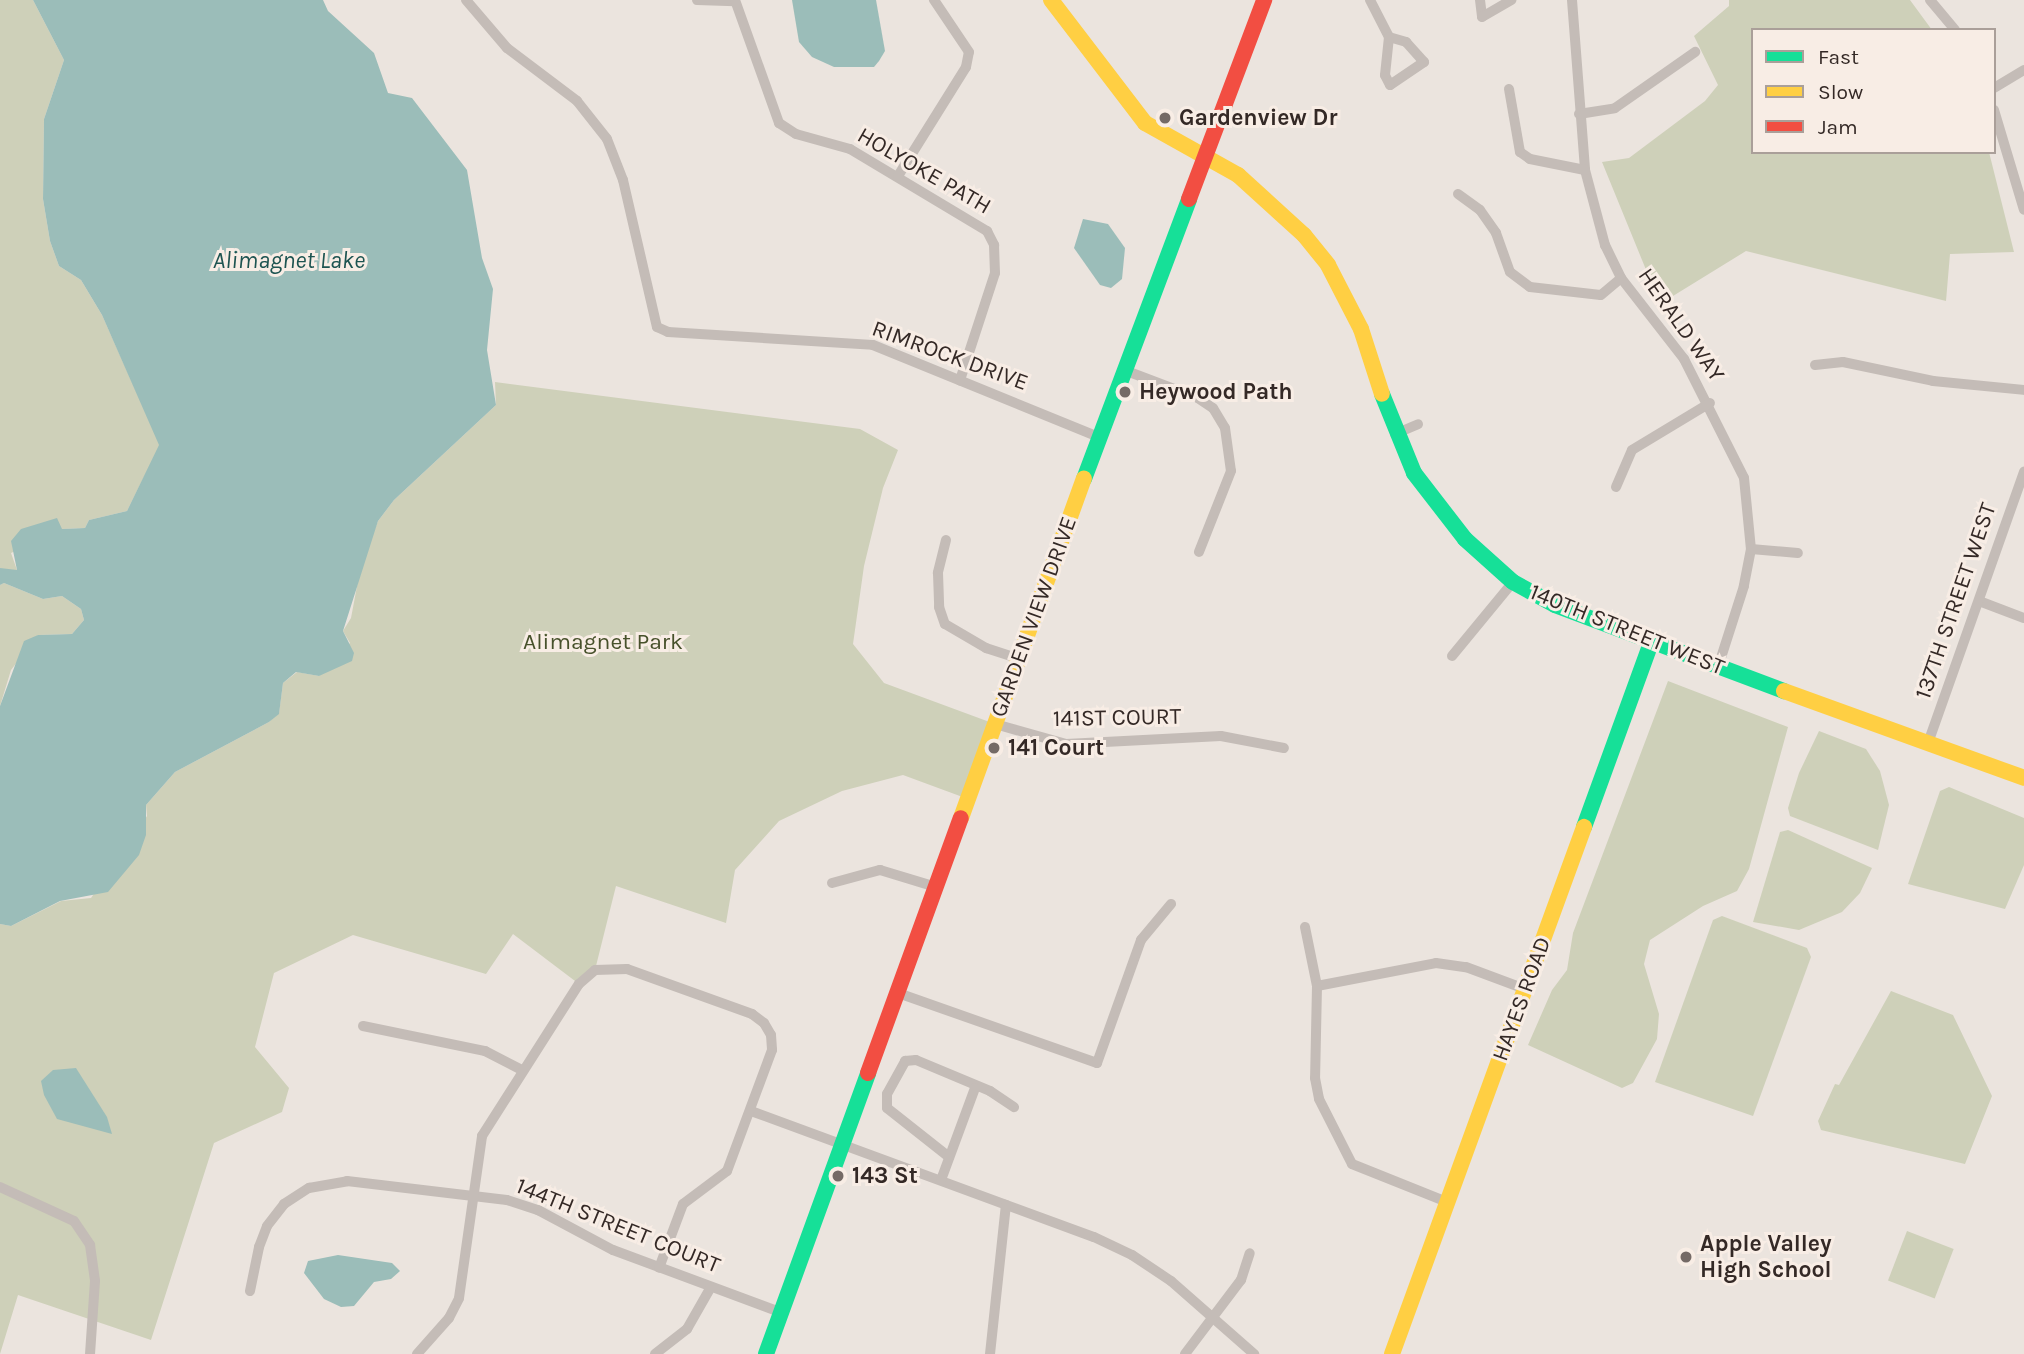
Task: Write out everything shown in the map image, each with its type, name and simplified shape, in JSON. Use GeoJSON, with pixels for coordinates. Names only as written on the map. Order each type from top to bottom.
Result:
{"type":"FeatureCollection","features":[{"type":"Feature","properties":{"kind":"street","name":"RIMROCK DRIVE"},"geometry":{"type":"LineString","coordinates":[[466,0],[507,48],[577,101],[607,139],[623,180],[657,327],[668,332],[873,345],[1099,437]]}},
{"type":"Feature","properties":{"kind":"street"},"geometry":{"type":"LineString","coordinates":[[697,0],[735,1]]}},
{"type":"Feature","properties":{"kind":"street"},"geometry":{"type":"LineString","coordinates":[[898,176],[966,67],[969,52],[964,38],[934,0]]}},
{"type":"Feature","properties":{"kind":"street","name":"140TH STREET WEST"},"geometry":{"type":"LineString","coordinates":[[1051,0],[1145,123],[1238,176],[1273,204],[1328,265],[1361,329],[1395,434],[1437,508],[1513,582],[1555,605],[1651,643],[2024,778]]}},
{"type":"Feature","properties":{"kind":"street","name":"GARDEN VIEW DRIVE"},"geometry":{"type":"LineString","coordinates":[[766,1354],[1099,437],[1264,0]]}},
{"type":"Feature","properties":{"kind":"street"},"geometry":{"type":"LineString","coordinates":[[1370,0],[1389,37],[1385,75],[1390,85],[1424,62],[1406,42],[1389,37]]}},
{"type":"Feature","properties":{"kind":"street"},"geometry":{"type":"LineString","coordinates":[[1480,0],[1482,16],[1511,0]]}},
{"type":"Feature","properties":{"kind":"street","name":"HERALD WAY"},"geometry":{"type":"LineString","coordinates":[[1572,0],[1579,114],[1593,211],[1621,278],[1684,359],[1710,403],[1744,478],[1751,549],[1718,667]]}},
{"type":"Feature","properties":{"kind":"street"},"geometry":{"type":"LineString","coordinates":[[1930,0],[1953,28]]}},
{"type":"Feature","properties":{"kind":"street","name":"HOLYOKE PATH"},"geometry":{"type":"LineString","coordinates":[[735,1],[779,123],[796,134],[850,149],[898,176],[975,220],[994,244],[995,273],[960,380]]}},
{"type":"Feature","properties":{"kind":"street"},"geometry":{"type":"LineString","coordinates":[[1579,114],[1615,108],[1695,52]]}},
{"type":"Feature","properties":{"kind":"street"},"geometry":{"type":"LineString","coordinates":[[1996,87],[2024,70]]}},
{"type":"Feature","properties":{"kind":"street"},"geometry":{"type":"LineString","coordinates":[[1509,89],[1520,152],[1530,159],[1585,170]]}},
{"type":"Feature","properties":{"kind":"street"},"geometry":{"type":"LineString","coordinates":[[1996,117],[2024,210]]}},
{"type":"Feature","properties":{"kind":"street"},"geometry":{"type":"LineString","coordinates":[[1458,194],[1480,210],[1496,233],[1510,272],[1530,287],[1601,295],[1621,278]]}},
{"type":"Feature","properties":{"kind":"street"},"geometry":{"type":"LineString","coordinates":[[1815,365],[1843,362],[1933,381],[2024,390]]}},
{"type":"Feature","properties":{"kind":"street"},"geometry":{"type":"LineString","coordinates":[[1124,370],[1198,398],[1213,408],[1225,428],[1231,471],[1199,552]]}},
{"type":"Feature","properties":{"kind":"street"},"geometry":{"type":"LineString","coordinates":[[1616,487],[1632,450],[1710,403]]}},
{"type":"Feature","properties":{"kind":"street"},"geometry":{"type":"LineString","coordinates":[[1395,434],[1418,424]]}},
{"type":"Feature","properties":{"kind":"street","name":"137TH STREET WEST"},"geometry":{"type":"LineString","coordinates":[[1928,743],[2024,472]]}},
{"type":"Feature","properties":{"kind":"street"},"geometry":{"type":"LineString","coordinates":[[946,540],[938,573],[939,607],[945,624],[986,648],[1019,659]]}},
{"type":"Feature","properties":{"kind":"street"},"geometry":{"type":"LineString","coordinates":[[1751,549],[1798,553]]}},
{"type":"Feature","properties":{"kind":"street"},"geometry":{"type":"LineString","coordinates":[[1452,656],[1513,582]]}},
{"type":"Feature","properties":{"kind":"street"},"geometry":{"type":"LineString","coordinates":[[1979,601],[2024,618]]}},
{"type":"Feature","properties":{"kind":"street","name":"HAYES ROAD"},"geometry":{"type":"LineString","coordinates":[[1392,1354],[1651,643]]}},
{"type":"Feature","properties":{"kind":"street","name":"141ST COURT"},"geometry":{"type":"LineString","coordinates":[[995,724],[1066,744],[1221,736],[1284,748]]}},
{"type":"Feature","properties":{"kind":"street"},"geometry":{"type":"LineString","coordinates":[[832,883],[880,870],[936,887]]}},
{"type":"Feature","properties":{"kind":"street"},"geometry":{"type":"LineString","coordinates":[[898,993],[1097,1063],[1141,940],[1171,904]]}},
{"type":"Feature","properties":{"kind":"street"},"geometry":{"type":"LineString","coordinates":[[1305,927],[1317,986],[1315,1078],[1319,1099],[1352,1164],[1447,1202]]}},
{"type":"Feature","properties":{"kind":"street"},"geometry":{"type":"LineString","coordinates":[[1317,986],[1436,963],[1466,967],[1525,989]]}},
{"type":"Feature","properties":{"kind":"street"},"geometry":{"type":"LineString","coordinates":[[417,1354],[459,1298],[482,1136],[579,984],[595,971],[627,968],[764,1023],[772,1050],[727,1171],[683,1203],[659,1268]]}},
{"type":"Feature","properties":{"kind":"street"},"geometry":{"type":"LineString","coordinates":[[363,1026],[485,1051],[522,1070]]}},
{"type":"Feature","properties":{"kind":"street"},"geometry":{"type":"LineString","coordinates":[[949,1157],[894,1118],[887,1108],[887,1094],[905,1061],[916,1060],[975,1088],[990,1091],[1014,1107]]}},
{"type":"Feature","properties":{"kind":"street"},"geometry":{"type":"LineString","coordinates":[[941,1180],[975,1088]]}},
{"type":"Feature","properties":{"kind":"street"},"geometry":{"type":"LineString","coordinates":[[751,1111],[941,1180],[1132,1255],[1171,1281],[1254,1354]]}},
{"type":"Feature","properties":{"kind":"street","name":"144TH STREET COURT"},"geometry":{"type":"LineString","coordinates":[[250,1292],[267,1226],[285,1205],[309,1188],[347,1181],[472,1196],[538,1210],[613,1250],[782,1312]]}},
{"type":"Feature","properties":{"kind":"street"},"geometry":{"type":"LineString","coordinates":[[0,1187],[74,1221],[90,1245],[95,1281],[90,1354]]}},
{"type":"Feature","properties":{"kind":"street"},"geometry":{"type":"LineString","coordinates":[[990,1354],[1006,1205]]}},
{"type":"Feature","properties":{"kind":"street"},"geometry":{"type":"LineString","coordinates":[[1185,1354],[1209,1317],[1241,1280],[1250,1253]]}},
{"type":"Feature","properties":{"kind":"street"},"geometry":{"type":"LineString","coordinates":[[655,1354],[687,1329],[711,1287]]}},
{"type":"Feature","properties":{"kind":"green space"},"geometry":{"type":"Polygon","coordinates":[[[0,0],[33,0],[64,60],[44,119],[43,199],[50,241],[59,266],[81,280],[102,315],[160,445],[127,511],[89,520],[85,528],[62,529],[11,553],[17,570],[6,572],[0,568],[0,0]]]}},
{"type":"Feature","properties":{"kind":"green space"},"geometry":{"type":"Polygon","coordinates":[[[1729,0],[1910,0],[1931,28],[1751,28],[1751,154],[1990,154],[2014,252],[1950,254],[1946,301],[1746,251],[1660,304],[1602,162],[1629,158],[1705,101],[1718,85],[1694,36],[1729,6],[1729,0]]]}},
{"type":"Feature","properties":{"kind":"green space","name":"Alimagnet Park"},"geometry":{"type":"Polygon","coordinates":[[[495,382],[860,429],[898,450],[883,488],[864,566],[853,644],[884,683],[995,724],[968,799],[903,775],[842,791],[779,821],[735,870],[726,923],[616,886],[595,970],[579,984],[513,934],[486,974],[353,935],[274,973],[255,1047],[289,1088],[282,1112],[214,1143],[151,1340],[18,1295],[0,1354],[0,924],[11,926],[61,901],[91,898],[147,816],[146,805],[175,772],[269,722],[279,713],[283,683],[297,672],[319,676],[350,643],[343,631],[351,618],[361,565],[378,521],[394,500],[496,405],[495,382]]]}},
{"type":"Feature","properties":{"kind":"green space"},"geometry":{"type":"Polygon","coordinates":[[[4,583],[43,599],[62,596],[81,609],[84,620],[72,634],[38,635],[11,670],[0,706],[0,585],[4,583]]]}},
{"type":"Feature","properties":{"kind":"green space"},"geometry":{"type":"Polygon","coordinates":[[[1668,681],[1788,727],[1749,869],[1737,891],[1703,906],[1650,940],[1644,964],[1659,1014],[1657,1039],[1633,1083],[1622,1088],[1528,1045],[1552,990],[1567,970],[1573,933],[1668,681]]]}},
{"type":"Feature","properties":{"kind":"green space"},"geometry":{"type":"Polygon","coordinates":[[[1819,731],[1866,749],[1880,771],[1889,805],[1878,850],[1790,816],[1788,808],[1799,773],[1819,731]]]}},
{"type":"Feature","properties":{"kind":"green space"},"geometry":{"type":"Polygon","coordinates":[[[1949,787],[2024,818],[2024,865],[2005,909],[1908,884],[1940,791],[1949,787]]]}},
{"type":"Feature","properties":{"kind":"green space"},"geometry":{"type":"Polygon","coordinates":[[[1788,830],[1872,868],[1860,893],[1842,912],[1799,930],[1753,922],[1780,832],[1788,830]]]}},
{"type":"Feature","properties":{"kind":"green space"},"geometry":{"type":"Polygon","coordinates":[[[1722,916],[1807,948],[1811,957],[1753,1116],[1655,1082],[1713,920],[1722,916]]]}},
{"type":"Feature","properties":{"kind":"green space"},"geometry":{"type":"Polygon","coordinates":[[[1891,991],[1953,1015],[1992,1096],[1965,1164],[1821,1130],[1818,1121],[1835,1084],[1839,1085],[1891,991]]]}},
{"type":"Feature","properties":{"kind":"green space"},"geometry":{"type":"Polygon","coordinates":[[[1907,1231],[1954,1249],[1935,1298],[1888,1280],[1907,1231]]]}},
{"type":"Feature","properties":{"kind":"water","name":"Alimagnet Lake"},"geometry":{"type":"Polygon","coordinates":[[[33,0],[323,0],[328,11],[374,53],[388,93],[412,98],[467,170],[482,258],[493,289],[487,350],[496,405],[394,500],[378,521],[343,631],[354,653],[352,661],[319,676],[296,672],[283,683],[279,714],[269,722],[175,772],[146,805],[146,835],[139,855],[108,892],[60,901],[11,926],[0,924],[0,706],[24,641],[38,635],[72,634],[84,620],[81,609],[62,596],[43,599],[4,583],[0,585],[0,568],[17,570],[11,541],[21,529],[57,518],[62,529],[85,528],[89,520],[127,511],[159,445],[102,315],[81,280],[59,266],[50,241],[43,199],[44,119],[64,60],[33,0]]]}},
{"type":"Feature","properties":{"kind":"water"},"geometry":{"type":"Polygon","coordinates":[[[792,0],[876,0],[885,51],[879,61],[874,67],[834,67],[812,57],[799,42],[792,0]]]}},
{"type":"Feature","properties":{"kind":"water"},"geometry":{"type":"Polygon","coordinates":[[[1083,219],[1108,224],[1125,248],[1122,279],[1111,288],[1100,285],[1074,248],[1083,219]]]}},
{"type":"Feature","properties":{"kind":"water"},"geometry":{"type":"Polygon","coordinates":[[[76,1068],[107,1117],[112,1134],[57,1119],[44,1095],[41,1081],[53,1070],[76,1068]]]}},
{"type":"Feature","properties":{"kind":"water"},"geometry":{"type":"Polygon","coordinates":[[[338,1255],[392,1263],[400,1271],[391,1279],[374,1282],[354,1306],[341,1307],[324,1299],[304,1273],[308,1261],[338,1255]]]}},
{"type":"Feature","properties":{"kind":"traffic: fast"},"geometry":{"type":"LineString","coordinates":[[1084,479],[1189,199]]}},
{"type":"Feature","properties":{"kind":"traffic: fast"},"geometry":{"type":"LineString","coordinates":[[1382,394],[1414,473],[1465,539],[1513,582],[1555,605],[1784,691]]}},
{"type":"Feature","properties":{"kind":"traffic: fast"},"geometry":{"type":"LineString","coordinates":[[1584,827],[1651,643]]}},
{"type":"Feature","properties":{"kind":"traffic: fast"},"geometry":{"type":"LineString","coordinates":[[766,1354],[868,1073]]}},
{"type":"Feature","properties":{"kind":"traffic: slow"},"geometry":{"type":"LineString","coordinates":[[1051,0],[1145,123],[1238,175],[1304,235],[1328,265],[1361,329],[1382,394]]}},
{"type":"Feature","properties":{"kind":"traffic: slow"},"geometry":{"type":"LineString","coordinates":[[961,818],[1084,479]]}},
{"type":"Feature","properties":{"kind":"traffic: slow"},"geometry":{"type":"LineString","coordinates":[[1784,691],[2024,778]]}},
{"type":"Feature","properties":{"kind":"traffic: slow"},"geometry":{"type":"LineString","coordinates":[[1392,1354],[1584,827]]}},
{"type":"Feature","properties":{"kind":"traffic: jam"},"geometry":{"type":"LineString","coordinates":[[1189,199],[1264,0]]}},
{"type":"Feature","properties":{"kind":"traffic: jam"},"geometry":{"type":"LineString","coordinates":[[868,1073],[961,818]]}},
{"type":"Feature","properties":{"kind":"place","name":"Gardenview Dr"},"geometry":{"type":"Point","coordinates":[1165,118]}},
{"type":"Feature","properties":{"kind":"place","name":"Heywood Path"},"geometry":{"type":"Point","coordinates":[1125,392]}},
{"type":"Feature","properties":{"kind":"place","name":"141 Court"},"geometry":{"type":"Point","coordinates":[994,748]}},
{"type":"Feature","properties":{"kind":"place","name":"143 St"},"geometry":{"type":"Point","coordinates":[838,1176]}},
{"type":"Feature","properties":{"kind":"place","name":"Apple Valley High School"},"geometry":{"type":"Point","coordinates":[1686,1257]}}]}
